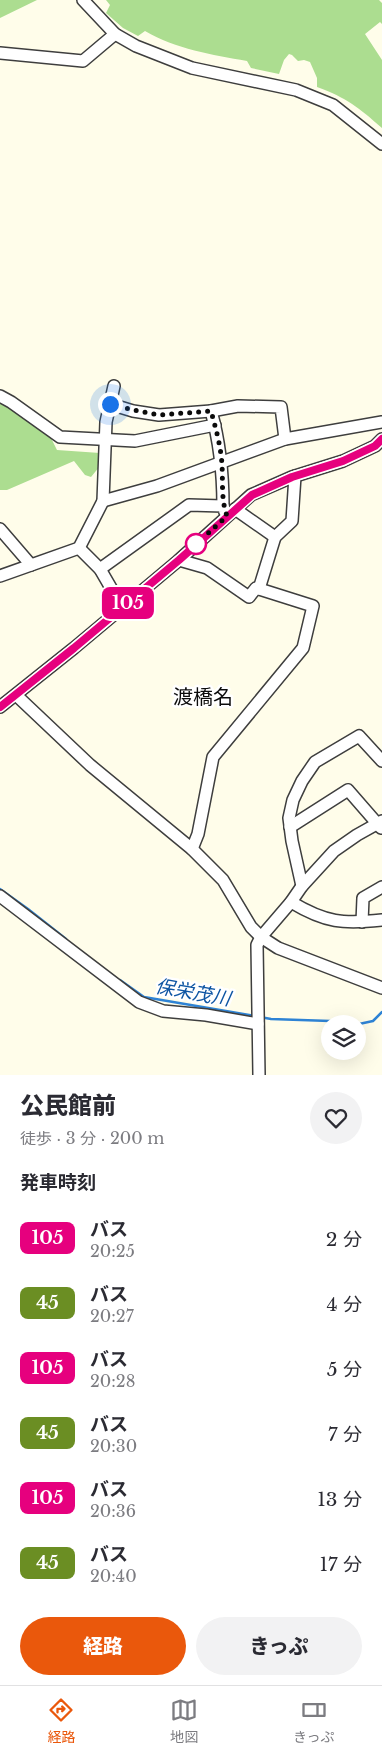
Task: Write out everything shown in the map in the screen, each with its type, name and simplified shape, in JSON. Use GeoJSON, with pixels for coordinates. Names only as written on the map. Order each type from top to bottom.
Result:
{"type":"FeatureCollection","features":[{"type":"Feature","properties":{"kind":"street"},"geometry":{"type":"LineString","coordinates":[[83,0],[115,34],[136,46],[192,68],[296,90],[333,105],[382,144]]}},
{"type":"Feature","properties":{"kind":"street"},"geometry":{"type":"LineString","coordinates":[[0,53],[83,61],[115,34]]}},
{"type":"Feature","properties":{"kind":"street"},"geometry":{"type":"LineString","coordinates":[[2,572],[31,565],[79,548],[103,501],[106,422],[114,386]]}},
{"type":"Feature","properties":{"kind":"street"},"geometry":{"type":"LineString","coordinates":[[0,396],[60,437],[135,441],[215,425]]}},
{"type":"Feature","properties":{"kind":"street"},"geometry":{"type":"LineString","coordinates":[[110,404],[159,415],[211,411],[238,406],[281,407],[285,439]]}},
{"type":"Feature","properties":{"kind":"street"},"geometry":{"type":"LineString","coordinates":[[211,411],[222,463],[228,510]]}},
{"type":"Feature","properties":{"kind":"street"},"geometry":{"type":"LineString","coordinates":[[103,501],[157,486],[285,439],[382,422]]}},
{"type":"Feature","properties":{"kind":"street"},"geometry":{"type":"LineString","coordinates":[[0,707],[179,560],[228,510],[252,495],[295,476],[343,461],[375,446],[382,439]]}},
{"type":"Feature","properties":{"kind":"street"},"geometry":{"type":"LineString","coordinates":[[259,589],[275,537],[292,520],[295,476]]}},
{"type":"Feature","properties":{"kind":"street"},"geometry":{"type":"LineString","coordinates":[[100,569],[188,505],[228,510],[275,537]]}},
{"type":"Feature","properties":{"kind":"street"},"geometry":{"type":"LineString","coordinates":[[0,529],[31,565]]}},
{"type":"Feature","properties":{"kind":"street"},"geometry":{"type":"LineString","coordinates":[[79,548],[100,569],[122,607]]}},
{"type":"Feature","properties":{"kind":"street"},"geometry":{"type":"LineString","coordinates":[[179,560],[207,568],[249,597],[256,588],[313,606],[302,648],[213,757],[198,834],[192,849]]}},
{"type":"Feature","properties":{"kind":"street"},"geometry":{"type":"LineString","coordinates":[[16,695],[90,765],[192,849],[223,880],[251,926],[261,937],[278,948],[382,988]]}},
{"type":"Feature","properties":{"kind":"street"},"geometry":{"type":"LineString","coordinates":[[302,886],[288,818],[293,800],[302,780],[315,762],[359,736],[382,762]]}},
{"type":"Feature","properties":{"kind":"street"},"geometry":{"type":"LineString","coordinates":[[259,1075],[257,945],[261,937],[302,886],[334,851],[381,825],[348,790],[290,827]]}},
{"type":"Feature","properties":{"kind":"street"},"geometry":{"type":"LineString","coordinates":[[362,922],[363,898],[382,887]]}},
{"type":"Feature","properties":{"kind":"street"},"geometry":{"type":"LineString","coordinates":[[0,896],[139,1002],[163,1011],[258,1019]]}},
{"type":"Feature","properties":{"kind":"street"},"geometry":{"type":"LineString","coordinates":[[291,902],[311,914],[325,919],[343,922],[382,920]]}},
{"type":"Feature","properties":{"kind":"green space"},"geometry":{"type":"Polygon","coordinates":[[[0,0],[37,0],[0,18],[0,0]]]}},
{"type":"Feature","properties":{"kind":"green space"},"geometry":{"type":"Polygon","coordinates":[[[106,0],[379,0],[382,3],[382,24],[380,22],[365,34],[382,60],[382,128],[352,104],[317,87],[317,78],[310,62],[298,61],[289,54],[284,60],[279,74],[251,68],[247,61],[182,47],[145,31],[138,36],[123,28],[106,13],[110,5],[106,0]]]}},
{"type":"Feature","properties":{"kind":"green space"},"geometry":{"type":"Polygon","coordinates":[[[0,401],[10,404],[51,438],[57,450],[100,453],[100,466],[91,477],[85,475],[74,461],[7,490],[0,490],[0,401]]]}},
{"type":"Feature","properties":{"kind":"waterway","name":"保栄茂川"},"geometry":{"type":"LineString","coordinates":[[0,889],[66,939]]}},
{"type":"Feature","properties":{"kind":"waterway","name":"保栄茂川"},"geometry":{"type":"LineString","coordinates":[[120,980],[144,997],[255,1016]]}},
{"type":"Feature","properties":{"kind":"waterway","name":"保栄茂川"},"geometry":{"type":"LineString","coordinates":[[260,1017],[359,1024],[373,1021],[382,1012]]}},
{"type":"Feature","properties":{"kind":"bus line","name":"105"},"geometry":{"type":"LineString","coordinates":[[0,707],[179,560],[252,495],[292,477],[343,461],[375,446],[382,439]]}},
{"type":"Feature","properties":{"kind":"district","name":"渡橋名"},"geometry":{"type":"Point","coordinates":[203,697]}},
{"type":"Feature","properties":{"kind":"route"},"geometry":{"type":"LineString","coordinates":[[110,404],[159,415],[211,411],[222,463],[223,506],[227,516],[191,549],[196,544]]}}]}
